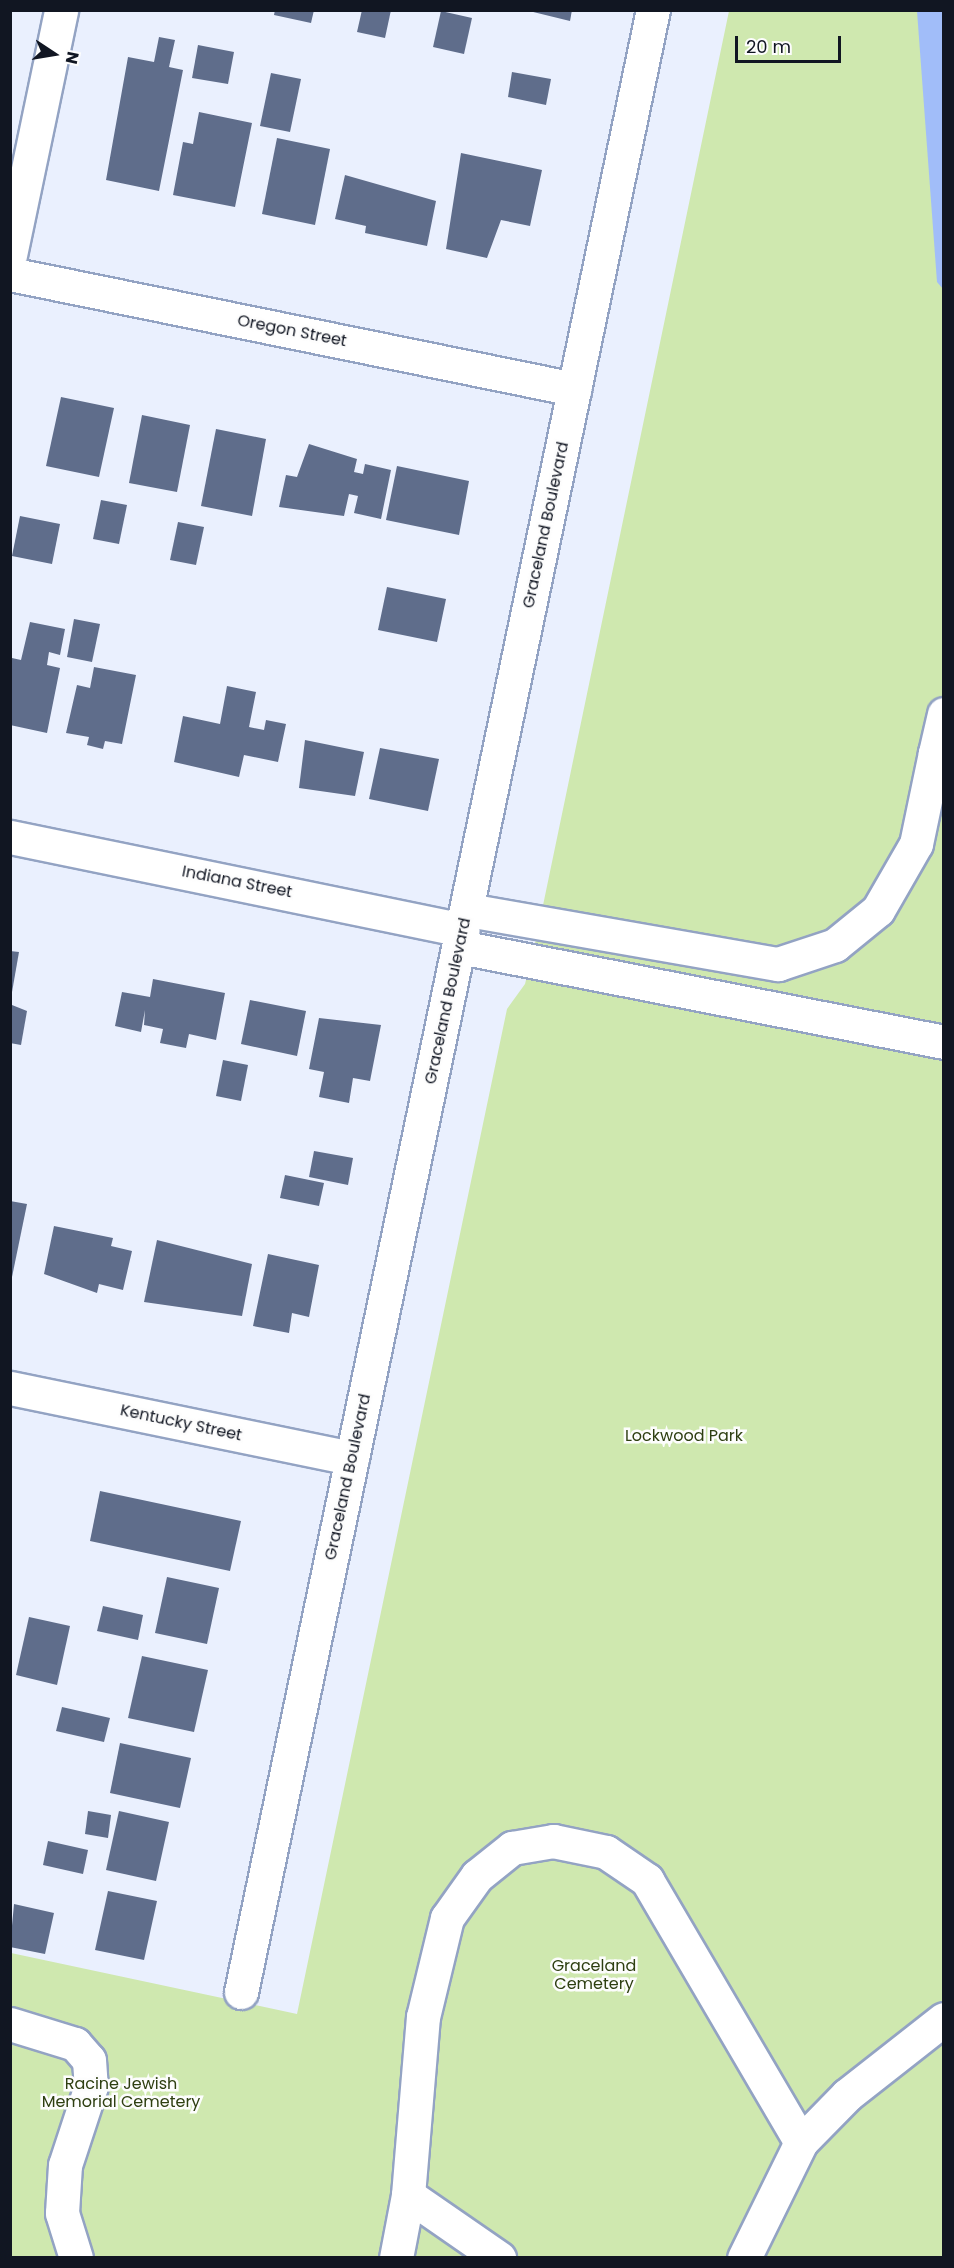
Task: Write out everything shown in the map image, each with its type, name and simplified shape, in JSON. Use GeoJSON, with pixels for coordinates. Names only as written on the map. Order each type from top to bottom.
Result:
{"type":"FeatureCollection","features":[{"type":"Feature","properties":{"kind":"street"},"geometry":{"type":"LineString","coordinates":[[10,255],[61,10]]}},
{"type":"Feature","properties":{"kind":"street","name":"Graceland Boulevard"},"geometry":{"type":"LineString","coordinates":[[241,1992],[653,10]]}},
{"type":"Feature","properties":{"kind":"street","name":"Oregon Street"},"geometry":{"type":"LineString","coordinates":[[10,274],[574,388]]}},
{"type":"Feature","properties":{"kind":"street"},"geometry":{"type":"LineString","coordinates":[[463,929],[653,946],[778,964],[835,945],[878,910],[916,844],[939,754],[944,714]]}},
{"type":"Feature","properties":{"kind":"street","name":"Indiana Street"},"geometry":{"type":"LineString","coordinates":[[10,837],[463,929]]}},
{"type":"Feature","properties":{"kind":"street"},"geometry":{"type":"LineString","coordinates":[[463,929],[944,1042]]}},
{"type":"Feature","properties":{"kind":"street","name":"Kentucky Street"},"geometry":{"type":"LineString","coordinates":[[10,1388],[352,1458]]}},
{"type":"Feature","properties":{"kind":"street"},"geometry":{"type":"LineString","coordinates":[[396,2258],[408,2195],[423,2017],[447,1918],[477,1876],[512,1848],[553,1841],[606,1852],[647,1880],[801,2142]]}},
{"type":"Feature","properties":{"kind":"street"},"geometry":{"type":"LineString","coordinates":[[744,2258],[801,2142],[847,2095],[944,2019]]}},
{"type":"Feature","properties":{"kind":"street"},"geometry":{"type":"LineString","coordinates":[[10,2024],[75,2044],[89,2060],[91,2086],[65,2165],[62,2213],[76,2258]]}},
{"type":"Feature","properties":{"kind":"street"},"geometry":{"type":"LineString","coordinates":[[408,2195],[499,2258]]}},
{"type":"Feature","properties":{"kind":"green space","name":"Lockwood Park"},"geometry":{"type":"Polygon","coordinates":[[[729,11],[943,11],[943,2257],[11,2258],[11,1953],[297,2014],[507,1009],[525,984],[536,939],[729,11]]]}},
{"type":"Feature","properties":{"kind":"water"},"geometry":{"type":"Polygon","coordinates":[[[917,11],[943,11],[943,289],[937,282],[917,11]]]}},
{"type":"Feature","properties":{"kind":"building"},"geometry":{"type":"Polygon","coordinates":[[[275,10],[314,10],[311,23],[274,15],[275,10]]]}},
{"type":"Feature","properties":{"kind":"building"},"geometry":{"type":"Polygon","coordinates":[[[362,10],[391,10],[385,38],[357,32],[362,10]]]}},
{"type":"Feature","properties":{"kind":"building"},"geometry":{"type":"Polygon","coordinates":[[[525,10],[572,10],[570,21],[525,10]]]}},
{"type":"Feature","properties":{"kind":"building"},"geometry":{"type":"Polygon","coordinates":[[[441,11],[472,18],[464,54],[433,47],[441,11]]]}},
{"type":"Feature","properties":{"kind":"building"},"geometry":{"type":"Polygon","coordinates":[[[159,37],[175,40],[169,67],[183,70],[159,191],[106,180],[128,57],[154,62],[159,37]]]}},
{"type":"Feature","properties":{"kind":"building"},"geometry":{"type":"Polygon","coordinates":[[[198,45],[234,52],[228,84],[192,78],[198,45]]]}},
{"type":"Feature","properties":{"kind":"building"},"geometry":{"type":"Polygon","coordinates":[[[512,72],[551,79],[546,105],[508,97],[512,72]]]}},
{"type":"Feature","properties":{"kind":"building"},"geometry":{"type":"Polygon","coordinates":[[[271,73],[301,79],[290,132],[260,126],[271,73]]]}},
{"type":"Feature","properties":{"kind":"building"},"geometry":{"type":"Polygon","coordinates":[[[199,112],[252,123],[235,207],[173,195],[183,142],[193,144],[199,112]]]}},
{"type":"Feature","properties":{"kind":"building"},"geometry":{"type":"Polygon","coordinates":[[[277,138],[330,149],[315,225],[262,214],[277,138]]]}},
{"type":"Feature","properties":{"kind":"building"},"geometry":{"type":"Polygon","coordinates":[[[461,153],[542,170],[530,226],[501,220],[487,258],[446,249],[461,153]]]}},
{"type":"Feature","properties":{"kind":"building"},"geometry":{"type":"Polygon","coordinates":[[[345,175],[436,201],[427,246],[365,233],[366,226],[335,219],[345,175]]]}},
{"type":"Feature","properties":{"kind":"building"},"geometry":{"type":"Polygon","coordinates":[[[61,397],[114,408],[99,477],[46,466],[61,397]]]}},
{"type":"Feature","properties":{"kind":"building"},"geometry":{"type":"Polygon","coordinates":[[[142,415],[190,425],[177,492],[129,483],[142,415]]]}},
{"type":"Feature","properties":{"kind":"building"},"geometry":{"type":"Polygon","coordinates":[[[216,429],[266,439],[252,516],[201,506],[216,429]]]}},
{"type":"Feature","properties":{"kind":"building"},"geometry":{"type":"Polygon","coordinates":[[[309,444],[357,459],[354,472],[363,474],[365,464],[391,470],[381,519],[354,513],[358,496],[349,494],[344,516],[279,507],[286,475],[297,477],[309,444]]]}},
{"type":"Feature","properties":{"kind":"building"},"geometry":{"type":"Polygon","coordinates":[[[397,466],[469,481],[459,535],[386,520],[397,466]]]}},
{"type":"Feature","properties":{"kind":"building"},"geometry":{"type":"Polygon","coordinates":[[[101,500],[127,505],[119,544],[93,539],[101,500]]]}},
{"type":"Feature","properties":{"kind":"building"},"geometry":{"type":"Polygon","coordinates":[[[20,516],[60,524],[52,564],[12,556],[20,516]]]}},
{"type":"Feature","properties":{"kind":"building"},"geometry":{"type":"Polygon","coordinates":[[[178,522],[204,527],[196,565],[170,560],[178,522]]]}},
{"type":"Feature","properties":{"kind":"building"},"geometry":{"type":"Polygon","coordinates":[[[387,587],[446,599],[437,642],[378,630],[387,587]]]}},
{"type":"Feature","properties":{"kind":"building"},"geometry":{"type":"Polygon","coordinates":[[[74,619],[100,624],[92,662],[67,657],[74,619]]]}},
{"type":"Feature","properties":{"kind":"building"},"geometry":{"type":"Polygon","coordinates":[[[30,622],[65,629],[60,655],[49,652],[47,665],[60,668],[47,733],[10,725],[10,664],[12,658],[21,660],[30,622]]]}},
{"type":"Feature","properties":{"kind":"building"},"geometry":{"type":"Polygon","coordinates":[[[94,667],[136,675],[122,744],[105,741],[103,749],[87,745],[89,737],[66,733],[77,685],[90,688],[94,667]]]}},
{"type":"Feature","properties":{"kind":"building"},"geometry":{"type":"Polygon","coordinates":[[[227,686],[256,692],[249,727],[264,730],[266,720],[286,724],[278,762],[244,755],[239,777],[174,762],[183,716],[220,724],[227,686]]]}},
{"type":"Feature","properties":{"kind":"building"},"geometry":{"type":"Polygon","coordinates":[[[305,740],[364,752],[355,796],[299,788],[305,740]]]}},
{"type":"Feature","properties":{"kind":"building"},"geometry":{"type":"Polygon","coordinates":[[[380,748],[439,759],[428,811],[369,799],[380,748]]]}},
{"type":"Feature","properties":{"kind":"building"},"geometry":{"type":"Polygon","coordinates":[[[10,951],[19,952],[12,992],[10,992],[10,951]]]}},
{"type":"Feature","properties":{"kind":"building"},"geometry":{"type":"Polygon","coordinates":[[[153,979],[225,993],[216,1040],[189,1034],[186,1048],[160,1043],[163,1029],[144,1025],[145,1010],[141,1032],[115,1026],[122,992],[150,997],[153,979]]]}},
{"type":"Feature","properties":{"kind":"building"},"geometry":{"type":"Polygon","coordinates":[[[250,1000],[306,1011],[297,1056],[241,1044],[250,1000]]]}},
{"type":"Feature","properties":{"kind":"building"},"geometry":{"type":"Polygon","coordinates":[[[12,1005],[27,1011],[21,1045],[10,1043],[12,1005]]]}},
{"type":"Feature","properties":{"kind":"building"},"geometry":{"type":"Polygon","coordinates":[[[319,1018],[381,1025],[370,1081],[353,1078],[349,1103],[319,1097],[324,1072],[309,1069],[319,1018]]]}},
{"type":"Feature","properties":{"kind":"building"},"geometry":{"type":"Polygon","coordinates":[[[223,1060],[248,1065],[241,1101],[216,1096],[223,1060]]]}},
{"type":"Feature","properties":{"kind":"building"},"geometry":{"type":"Polygon","coordinates":[[[314,1151],[353,1158],[348,1185],[309,1177],[314,1151]]]}},
{"type":"Feature","properties":{"kind":"building"},"geometry":{"type":"Polygon","coordinates":[[[285,1175],[324,1183],[319,1206],[280,1198],[285,1175]]]}},
{"type":"Feature","properties":{"kind":"building"},"geometry":{"type":"Polygon","coordinates":[[[10,1201],[27,1204],[12,1277],[10,1277],[10,1201]]]}},
{"type":"Feature","properties":{"kind":"building"},"geometry":{"type":"Polygon","coordinates":[[[54,1226],[113,1238],[111,1246],[132,1251],[123,1290],[99,1284],[97,1293],[44,1274],[54,1226]]]}},
{"type":"Feature","properties":{"kind":"building"},"geometry":{"type":"Polygon","coordinates":[[[157,1240],[252,1264],[242,1316],[144,1302],[157,1240]]]}},
{"type":"Feature","properties":{"kind":"building"},"geometry":{"type":"Polygon","coordinates":[[[268,1254],[319,1265],[309,1317],[292,1313],[289,1333],[253,1326],[268,1254]]]}},
{"type":"Feature","properties":{"kind":"building"},"geometry":{"type":"Polygon","coordinates":[[[100,1491],[241,1521],[230,1571],[90,1541],[100,1491]]]}},
{"type":"Feature","properties":{"kind":"building"},"geometry":{"type":"Polygon","coordinates":[[[167,1577],[219,1588],[207,1644],[155,1633],[167,1577]]]}},
{"type":"Feature","properties":{"kind":"building"},"geometry":{"type":"Polygon","coordinates":[[[103,1606],[143,1615],[138,1640],[97,1631],[103,1606]]]}},
{"type":"Feature","properties":{"kind":"building"},"geometry":{"type":"Polygon","coordinates":[[[29,1617],[70,1626],[57,1685],[16,1675],[29,1617]]]}},
{"type":"Feature","properties":{"kind":"building"},"geometry":{"type":"Polygon","coordinates":[[[142,1656],[208,1670],[194,1732],[128,1718],[142,1656]]]}},
{"type":"Feature","properties":{"kind":"building"},"geometry":{"type":"Polygon","coordinates":[[[62,1707],[110,1718],[104,1742],[56,1731],[62,1707]]]}},
{"type":"Feature","properties":{"kind":"building"},"geometry":{"type":"Polygon","coordinates":[[[120,1743],[191,1758],[180,1808],[110,1793],[120,1743]]]}},
{"type":"Feature","properties":{"kind":"building"},"geometry":{"type":"Polygon","coordinates":[[[88,1811],[111,1815],[108,1838],[85,1834],[88,1811]]]}},
{"type":"Feature","properties":{"kind":"building"},"geometry":{"type":"Polygon","coordinates":[[[119,1811],[169,1822],[156,1881],[106,1870],[119,1811]]]}},
{"type":"Feature","properties":{"kind":"building"},"geometry":{"type":"Polygon","coordinates":[[[48,1841],[88,1850],[83,1874],[43,1865],[48,1841]]]}},
{"type":"Feature","properties":{"kind":"building"},"geometry":{"type":"Polygon","coordinates":[[[108,1891],[157,1901],[144,1960],[95,1950],[108,1891]]]}},
{"type":"Feature","properties":{"kind":"building"},"geometry":{"type":"Polygon","coordinates":[[[14,1904],[54,1913],[45,1954],[10,1947],[14,1904]]]}},
{"type":"Feature","properties":{"kind":"park label","name":"Graceland Cemetery"},"geometry":{"type":"Point","coordinates":[594,1975]}},
{"type":"Feature","properties":{"kind":"park label","name":"Racine Jewish Memorial Cemetery"},"geometry":{"type":"Point","coordinates":[121,2093]}}]}
